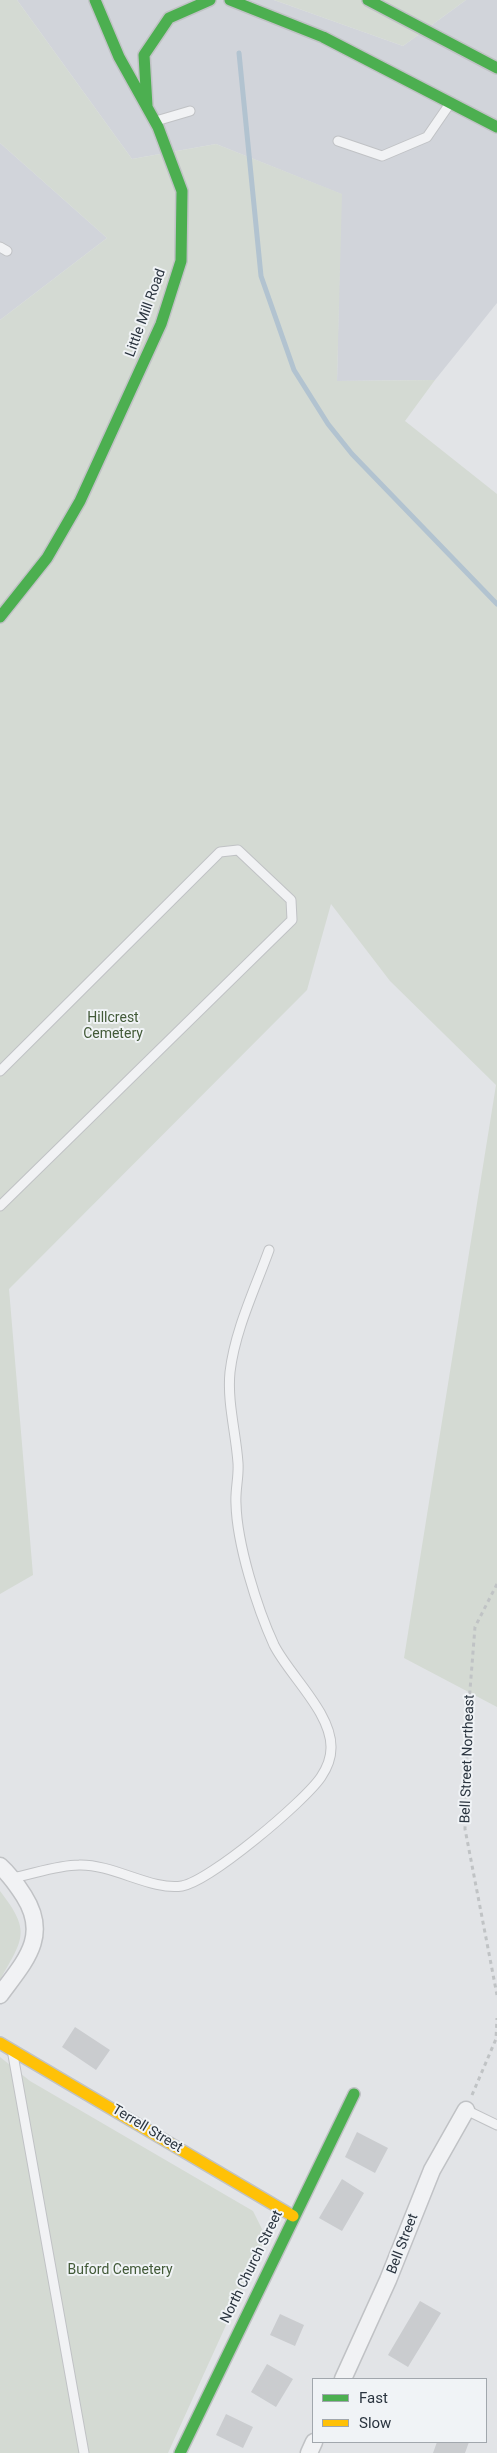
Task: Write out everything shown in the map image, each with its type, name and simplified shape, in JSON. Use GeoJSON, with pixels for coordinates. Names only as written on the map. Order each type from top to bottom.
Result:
{"type":"FeatureCollection","features":[{"type":"Feature","properties":{"kind":"street","name":"Little Mill Road"},"geometry":{"type":"LineString","coordinates":[[0,616],[47,558],[80,502],[142,368],[160,324],[181,261],[182,191],[155,122],[119,57],[95,0]]}},
{"type":"Feature","properties":{"kind":"street"},"geometry":{"type":"LineString","coordinates":[[147,106],[144,55],[169,18],[210,0]]}},
{"type":"Feature","properties":{"kind":"street"},"geometry":{"type":"LineString","coordinates":[[230,0],[323,37],[497,127]]}},
{"type":"Feature","properties":{"kind":"street"},"geometry":{"type":"LineString","coordinates":[[368,0],[497,68]]}},
{"type":"Feature","properties":{"kind":"street"},"geometry":{"type":"LineString","coordinates":[[0,1866],[12,1878],[30,1906],[36,1922],[35,1940],[28,1956],[0,1995]]}},
{"type":"Feature","properties":{"kind":"street","name":"Terrell Street"},"geometry":{"type":"LineString","coordinates":[[0,2043],[293,2216]]}},
{"type":"Feature","properties":{"kind":"street","name":"North Church Street"},"geometry":{"type":"LineString","coordinates":[[180,2453],[293,2216],[354,2094]]}},
{"type":"Feature","properties":{"kind":"street","name":"Bell Street"},"geometry":{"type":"LineString","coordinates":[[342,2378],[388,2280],[432,2170],[466,2110]]}},
{"type":"Feature","properties":{"kind":"lane"},"geometry":{"type":"LineString","coordinates":[[338,141],[382,156],[427,137],[451,102]]}},
{"type":"Feature","properties":{"kind":"lane"},"geometry":{"type":"LineString","coordinates":[[155,122],[190,111]]}},
{"type":"Feature","properties":{"kind":"lane"},"geometry":{"type":"LineString","coordinates":[[0,1070],[220,852],[238,850],[291,900],[292,920],[0,1206]]}},
{"type":"Feature","properties":{"kind":"lane"},"geometry":{"type":"LineString","coordinates":[[12,1878],[79,1865],[108,1869],[163,1886],[181,1886],[195,1882],[210,1874],[294,1805],[321,1778],[329,1762],[332,1746],[326,1728],[274,1643],[246,1566],[236,1504],[238,1464],[231,1405],[230,1373],[236,1342],[269,1250]]}},
{"type":"Feature","properties":{"kind":"lane"},"geometry":{"type":"LineString","coordinates":[[12,2050],[84,2453]]}},
{"type":"Feature","properties":{"kind":"lane"},"geometry":{"type":"LineString","coordinates":[[466,2110],[497,2125]]}},
{"type":"Feature","properties":{"kind":"path","name":"Bell Street Northeast"},"geometry":{"type":"LineString","coordinates":[[497,1584],[475,1627],[468,1715],[465,1829],[497,1996]]}},
{"type":"Feature","properties":{"kind":"path"},"geometry":{"type":"LineString","coordinates":[[466,2110],[496,2039],[497,2018]]}},
{"type":"Feature","properties":{"kind":"shaded area"},"geometry":{"type":"Polygon","coordinates":[[[17,0],[274,0],[403,46],[466,0],[497,0],[497,303],[435,380],[337,381],[341,194],[216,144],[132,159],[17,0]]]}},
{"type":"Feature","properties":{"kind":"shaded area"},"geometry":{"type":"Polygon","coordinates":[[[0,143],[107,238],[0,320],[0,143]]]}},
{"type":"Feature","properties":{"kind":"green space","name":"Hillcrest Cemetery"},"geometry":{"type":"Polygon","coordinates":[[[0,0],[17,0],[132,159],[216,144],[342,194],[337,381],[435,380],[405,421],[497,494],[497,1707],[404,1658],[496,1085],[390,981],[331,904],[307,990],[9,1289],[33,1575],[0,1594],[0,320],[107,238],[0,143],[0,0]]]}},
{"type":"Feature","properties":{"kind":"green space"},"geometry":{"type":"Polygon","coordinates":[[[274,0],[466,0],[403,46],[274,0]]]}},
{"type":"Feature","properties":{"kind":"green space"},"geometry":{"type":"Polygon","coordinates":[[[0,1891],[16,1916],[21,1935],[19,1944],[0,1980],[0,1891]]]}},
{"type":"Feature","properties":{"kind":"green space","name":"Buford Cemetery"},"geometry":{"type":"Polygon","coordinates":[[[0,2057],[30,2081],[253,2211],[266,2237],[168,2453],[0,2453],[0,2057]]]}},
{"type":"Feature","properties":{"kind":"building"},"geometry":{"type":"Polygon","coordinates":[[[75,2027],[110,2050],[96,2070],[62,2047],[75,2027]]]}},
{"type":"Feature","properties":{"kind":"building"},"geometry":{"type":"Polygon","coordinates":[[[357,2132],[388,2148],[375,2173],[345,2157],[357,2132]]]}},
{"type":"Feature","properties":{"kind":"building"},"geometry":{"type":"Polygon","coordinates":[[[342,2179],[364,2193],[342,2231],[319,2218],[342,2179]]]}},
{"type":"Feature","properties":{"kind":"building"},"geometry":{"type":"Polygon","coordinates":[[[420,2301],[441,2313],[408,2367],[388,2355],[420,2301]]]}},
{"type":"Feature","properties":{"kind":"building"},"geometry":{"type":"Polygon","coordinates":[[[280,2314],[304,2325],[295,2346],[270,2335],[280,2314]]]}},
{"type":"Feature","properties":{"kind":"building"},"geometry":{"type":"Polygon","coordinates":[[[267,2364],[293,2379],[276,2407],[251,2392],[267,2364]]]}},
{"type":"Feature","properties":{"kind":"building"},"geometry":{"type":"Polygon","coordinates":[[[226,2414],[253,2427],[243,2448],[216,2435],[226,2414]]]}},
{"type":"Feature","properties":{"kind":"building"},"geometry":{"type":"Polygon","coordinates":[[[437,2443],[469,2443],[465,2453],[433,2453],[437,2443]]]}},
{"type":"Feature","properties":{"kind":"waterway"},"geometry":{"type":"LineString","coordinates":[[239,53],[261,276],[294,370],[328,424],[352,454],[497,604]]}},
{"type":"Feature","properties":{"kind":"traffic: fast"},"geometry":{"type":"LineString","coordinates":[[0,617],[47,558],[80,501],[161,324],[181,261],[182,191],[158,127],[119,57],[95,0]]}},
{"type":"Feature","properties":{"kind":"traffic: fast"},"geometry":{"type":"LineString","coordinates":[[147,106],[144,55],[169,18],[210,0]]}},
{"type":"Feature","properties":{"kind":"traffic: fast"},"geometry":{"type":"LineString","coordinates":[[230,0],[323,37],[497,127]]}},
{"type":"Feature","properties":{"kind":"traffic: fast"},"geometry":{"type":"LineString","coordinates":[[368,0],[497,68]]}},
{"type":"Feature","properties":{"kind":"traffic: fast"},"geometry":{"type":"LineString","coordinates":[[180,2453],[354,2094]]}},
{"type":"Feature","properties":{"kind":"traffic: slow"},"geometry":{"type":"LineString","coordinates":[[0,2043],[293,2216]]}}]}
